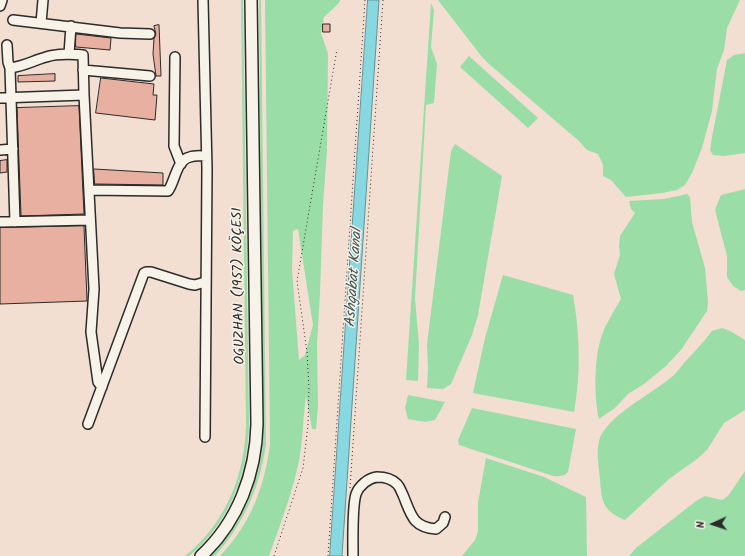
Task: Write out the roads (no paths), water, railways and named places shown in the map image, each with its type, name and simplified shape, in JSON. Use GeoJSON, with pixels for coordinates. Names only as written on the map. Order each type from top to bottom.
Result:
{"type":"FeatureCollection","features":[{"type":"Feature","properties":{"kind":"main road","name":"OGUZHAN (1957) KÖÇESI"},"geometry":{"type":"LineString","coordinates":[[201,556],[221,533],[238,506],[251,473],[256,445],[251,0]]}},
{"type":"Feature","properties":{"kind":"lane"},"geometry":{"type":"LineString","coordinates":[[0,6],[2,0]]}},
{"type":"Feature","properties":{"kind":"lane"},"geometry":{"type":"LineString","coordinates":[[41,23],[43,0]]}},
{"type":"Feature","properties":{"kind":"lane"},"geometry":{"type":"LineString","coordinates":[[203,0],[206,156],[205,437]]}},
{"type":"Feature","properties":{"kind":"lane"},"geometry":{"type":"LineString","coordinates":[[13,20],[120,33],[150,34]]}},
{"type":"Feature","properties":{"kind":"lane"},"geometry":{"type":"LineString","coordinates":[[69,54],[71,26]]}},
{"type":"Feature","properties":{"kind":"lane"},"geometry":{"type":"LineString","coordinates":[[7,45],[8,62],[10,68],[15,222]]}},
{"type":"Feature","properties":{"kind":"lane"},"geometry":{"type":"LineString","coordinates":[[10,68],[24,66],[46,57],[69,54],[83,55],[94,289],[91,332],[98,382],[102,387]]}},
{"type":"Feature","properties":{"kind":"lane"},"geometry":{"type":"LineString","coordinates":[[175,57],[174,146],[181,164]]}},
{"type":"Feature","properties":{"kind":"lane"},"geometry":{"type":"LineString","coordinates":[[83,70],[150,76]]}},
{"type":"Feature","properties":{"kind":"lane"},"geometry":{"type":"LineString","coordinates":[[0,98],[84,96]]}},
{"type":"Feature","properties":{"kind":"lane"},"geometry":{"type":"LineString","coordinates":[[0,150],[13,149]]}},
{"type":"Feature","properties":{"kind":"lane"},"geometry":{"type":"LineString","coordinates":[[89,190],[168,191],[185,158],[206,156]]}},
{"type":"Feature","properties":{"kind":"lane"},"geometry":{"type":"LineString","coordinates":[[0,222],[90,220]]}},
{"type":"Feature","properties":{"kind":"lane"},"geometry":{"type":"LineString","coordinates":[[88,424],[144,273],[148,272],[195,285],[205,282]]}},
{"type":"Feature","properties":{"kind":"lane"},"geometry":{"type":"LineString","coordinates":[[353,556],[356,494],[360,487],[372,479],[378,477],[386,478],[393,480],[398,484],[410,514],[419,524],[436,529],[443,523],[445,517]]}},
{"type":"Feature","properties":{"kind":"water","name":"Ashgabat Kanal"},"geometry":{"type":"Polygon","coordinates":[[[368,0],[379,0],[342,556],[330,556],[368,0]]]}}]}
